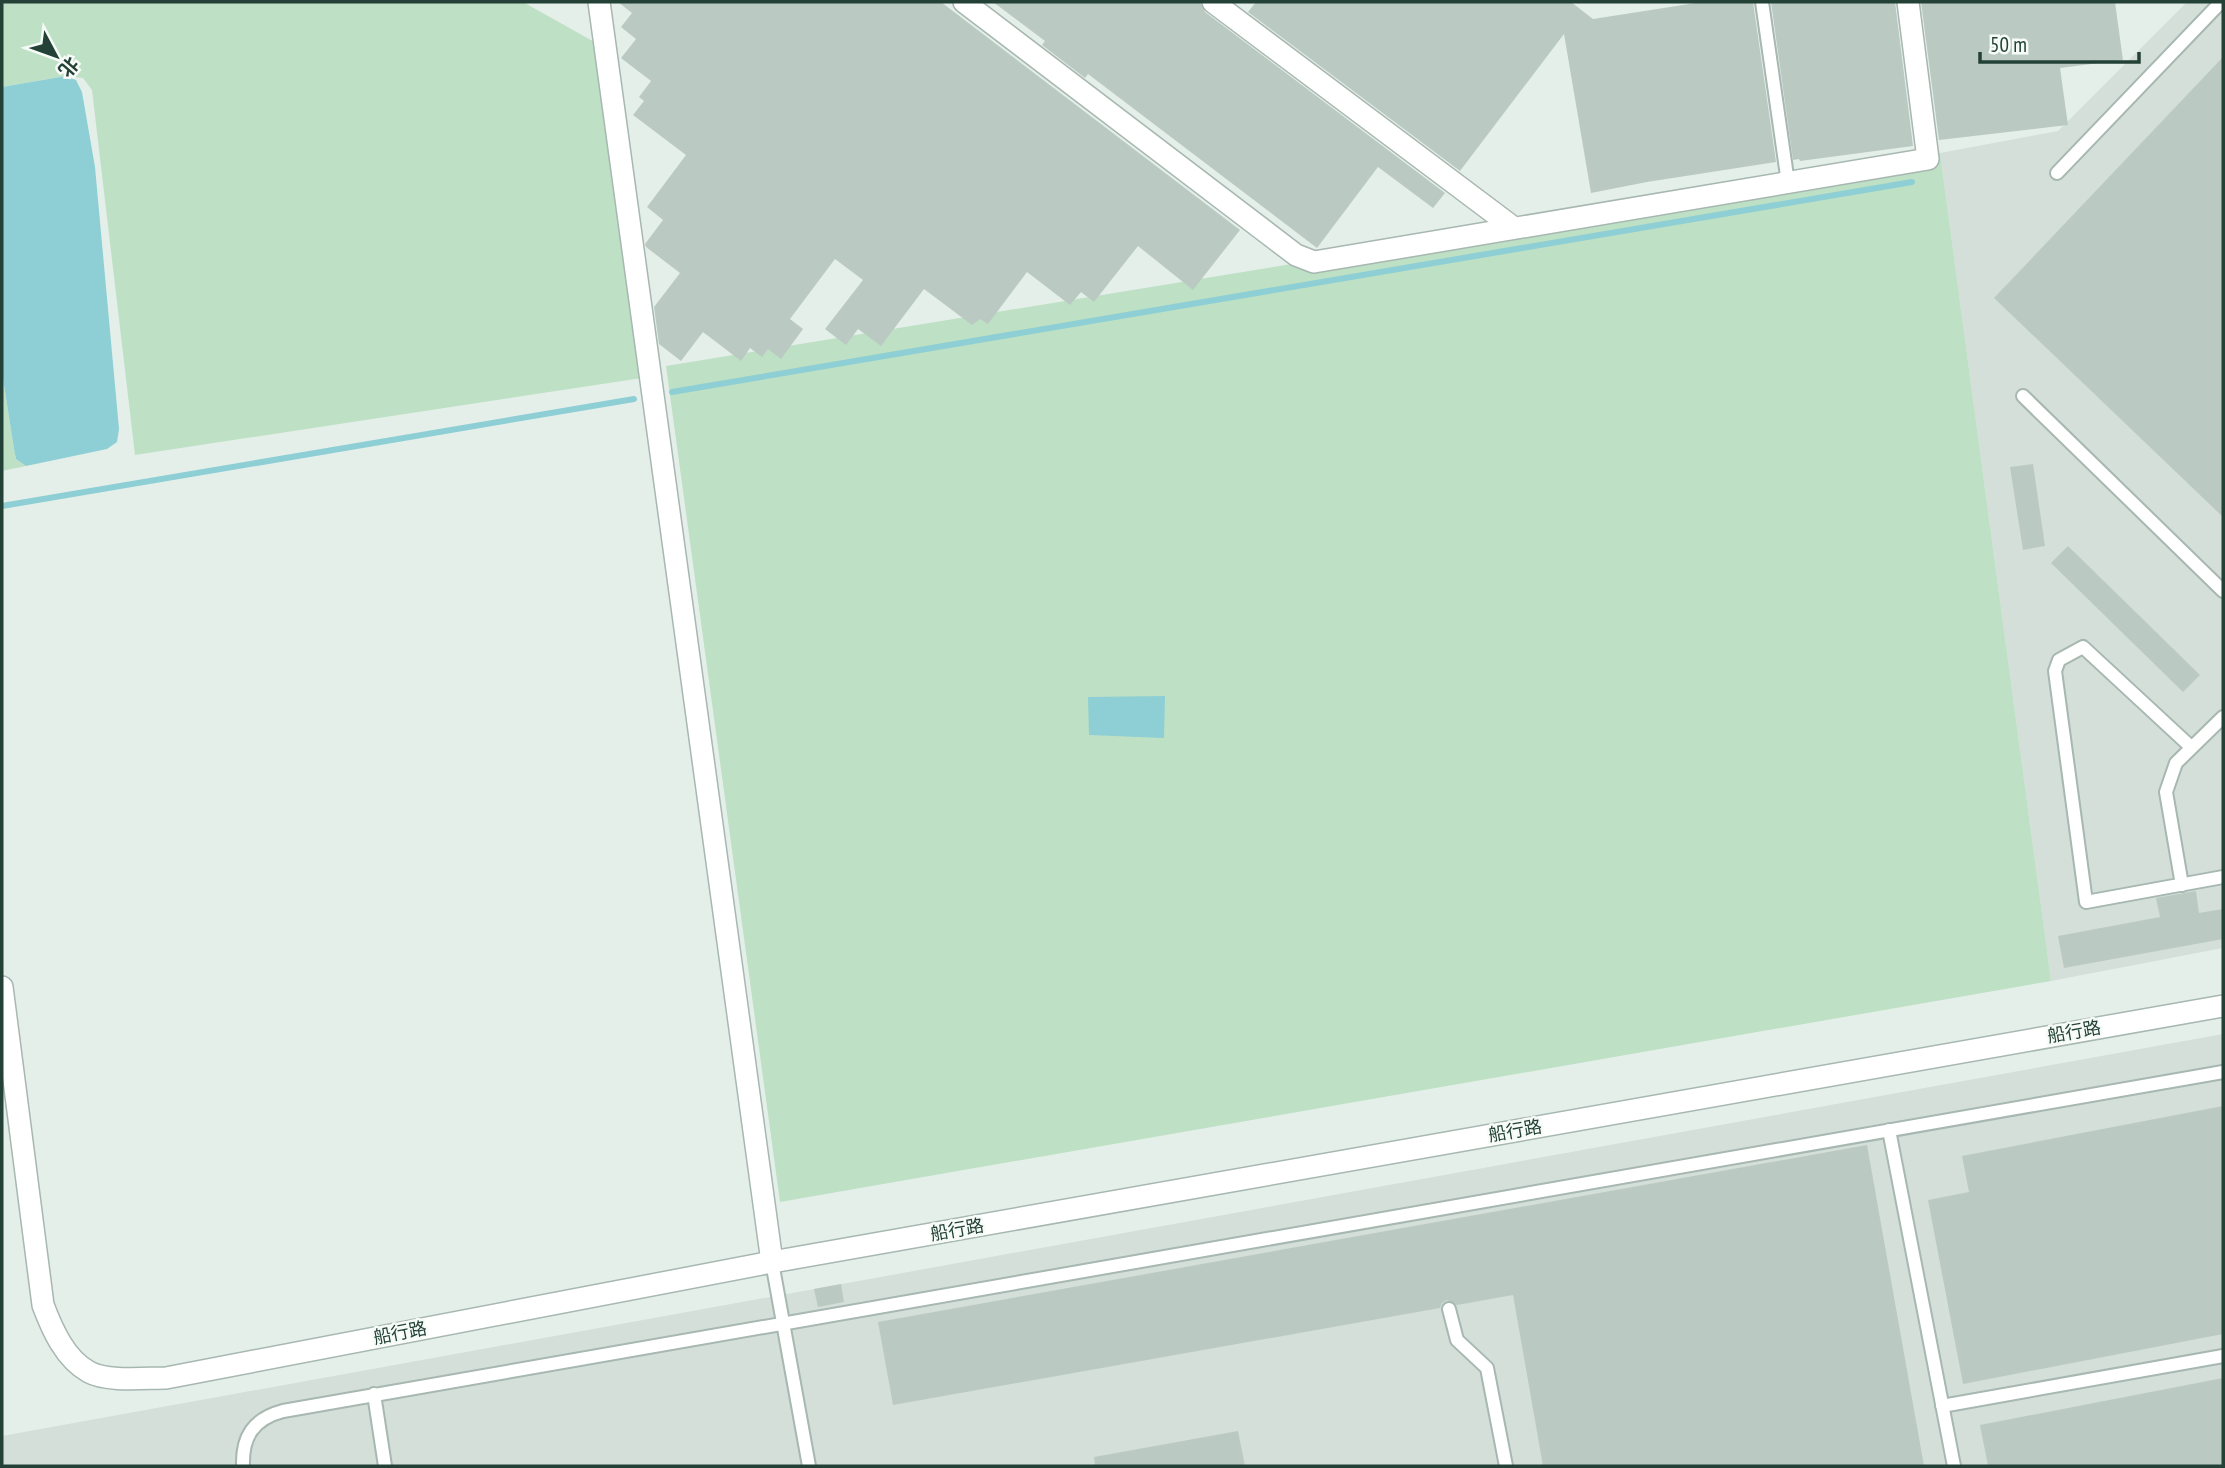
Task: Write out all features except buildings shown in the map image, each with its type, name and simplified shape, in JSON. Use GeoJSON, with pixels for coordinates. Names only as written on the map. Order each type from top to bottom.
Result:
{"type":"FeatureCollection","features":[{"type":"Feature","properties":{"kind":"street"},"geometry":{"type":"LineString","coordinates":[[599,2],[772,1262]]}},
{"type":"Feature","properties":{"kind":"street"},"geometry":{"type":"LineString","coordinates":[[964,2],[1296,255],[1314,262],[1928,159],[1908,2]]}},
{"type":"Feature","properties":{"kind":"street"},"geometry":{"type":"LineString","coordinates":[[1213,2],[1514,228]]}},
{"type":"Feature","properties":{"kind":"street","name":"船行路"},"geometry":{"type":"LineString","coordinates":[[2,987],[43,1304],[50,1324],[66,1352],[89,1372],[122,1379],[166,1378],[772,1262],[2223,1006]]}},
{"type":"Feature","properties":{"kind":"lane"},"geometry":{"type":"LineString","coordinates":[[1762,2],[1788,183]]}},
{"type":"Feature","properties":{"kind":"lane"},"geometry":{"type":"LineString","coordinates":[[2057,173],[2221,2]]}},
{"type":"Feature","properties":{"kind":"lane"},"geometry":{"type":"LineString","coordinates":[[2023,396],[2223,592]]}},
{"type":"Feature","properties":{"kind":"lane"},"geometry":{"type":"LineString","coordinates":[[2191,747],[2083,647],[2059,660],[2055,671],[2086,902],[2223,877]]}},
{"type":"Feature","properties":{"kind":"lane"},"geometry":{"type":"LineString","coordinates":[[2182,885],[2166,792],[2176,763],[2223,717]]}},
{"type":"Feature","properties":{"kind":"lane"},"geometry":{"type":"LineString","coordinates":[[243,1466],[244,1442],[260,1422],[271,1414],[783,1322],[1435,1214],[1889,1130],[2223,1072]]}},
{"type":"Feature","properties":{"kind":"lane"},"geometry":{"type":"LineString","coordinates":[[1889,1130],[1954,1466]]}},
{"type":"Feature","properties":{"kind":"lane"},"geometry":{"type":"LineString","coordinates":[[772,1262],[809,1466]]}},
{"type":"Feature","properties":{"kind":"lane"},"geometry":{"type":"LineString","coordinates":[[1449,1309],[1457,1340],[1487,1368],[1506,1466]]}},
{"type":"Feature","properties":{"kind":"lane"},"geometry":{"type":"LineString","coordinates":[[1942,1406],[2223,1356]]}},
{"type":"Feature","properties":{"kind":"lane"},"geometry":{"type":"LineString","coordinates":[[374,1394],[385,1466]]}},
{"type":"Feature","properties":{"kind":"shaded area"},"geometry":{"type":"Polygon","coordinates":[[[2187,2],[2223,2],[2223,948],[2051,981],[1940,153],[2058,131],[2187,2]]]}},
{"type":"Feature","properties":{"kind":"shaded area"},"geometry":{"type":"Polygon","coordinates":[[[2223,1034],[2223,1466],[2,1466],[2,1436],[2223,1034]]]}},
{"type":"Feature","properties":{"kind":"green space"},"geometry":{"type":"Polygon","coordinates":[[[2,2],[523,2],[598,44],[642,378],[135,455],[92,90],[83,78],[66,76],[2,87],[2,2]]]}},
{"type":"Feature","properties":{"kind":"green space"},"geometry":{"type":"Polygon","coordinates":[[[1940,153],[2051,981],[780,1202],[666,366],[1788,183],[1940,153]]]}},
{"type":"Feature","properties":{"kind":"green space"},"geometry":{"type":"Polygon","coordinates":[[[2,372],[16,459],[26,466],[2,471],[2,372]]]}},
{"type":"Feature","properties":{"kind":"water"},"geometry":{"type":"Polygon","coordinates":[[[66,76],[76,80],[82,92],[95,167],[119,429],[117,442],[107,449],[26,466],[16,459],[2,372],[2,87],[66,76]]]}},
{"type":"Feature","properties":{"kind":"water"},"geometry":{"type":"Polygon","coordinates":[[[1165,696],[1164,738],[1089,735],[1088,697],[1165,696]]]}},
{"type":"Feature","properties":{"kind":"waterway"},"geometry":{"type":"LineString","coordinates":[[672,392],[1912,182]]}},
{"type":"Feature","properties":{"kind":"waterway"},"geometry":{"type":"LineString","coordinates":[[2,506],[634,399]]}}]}
